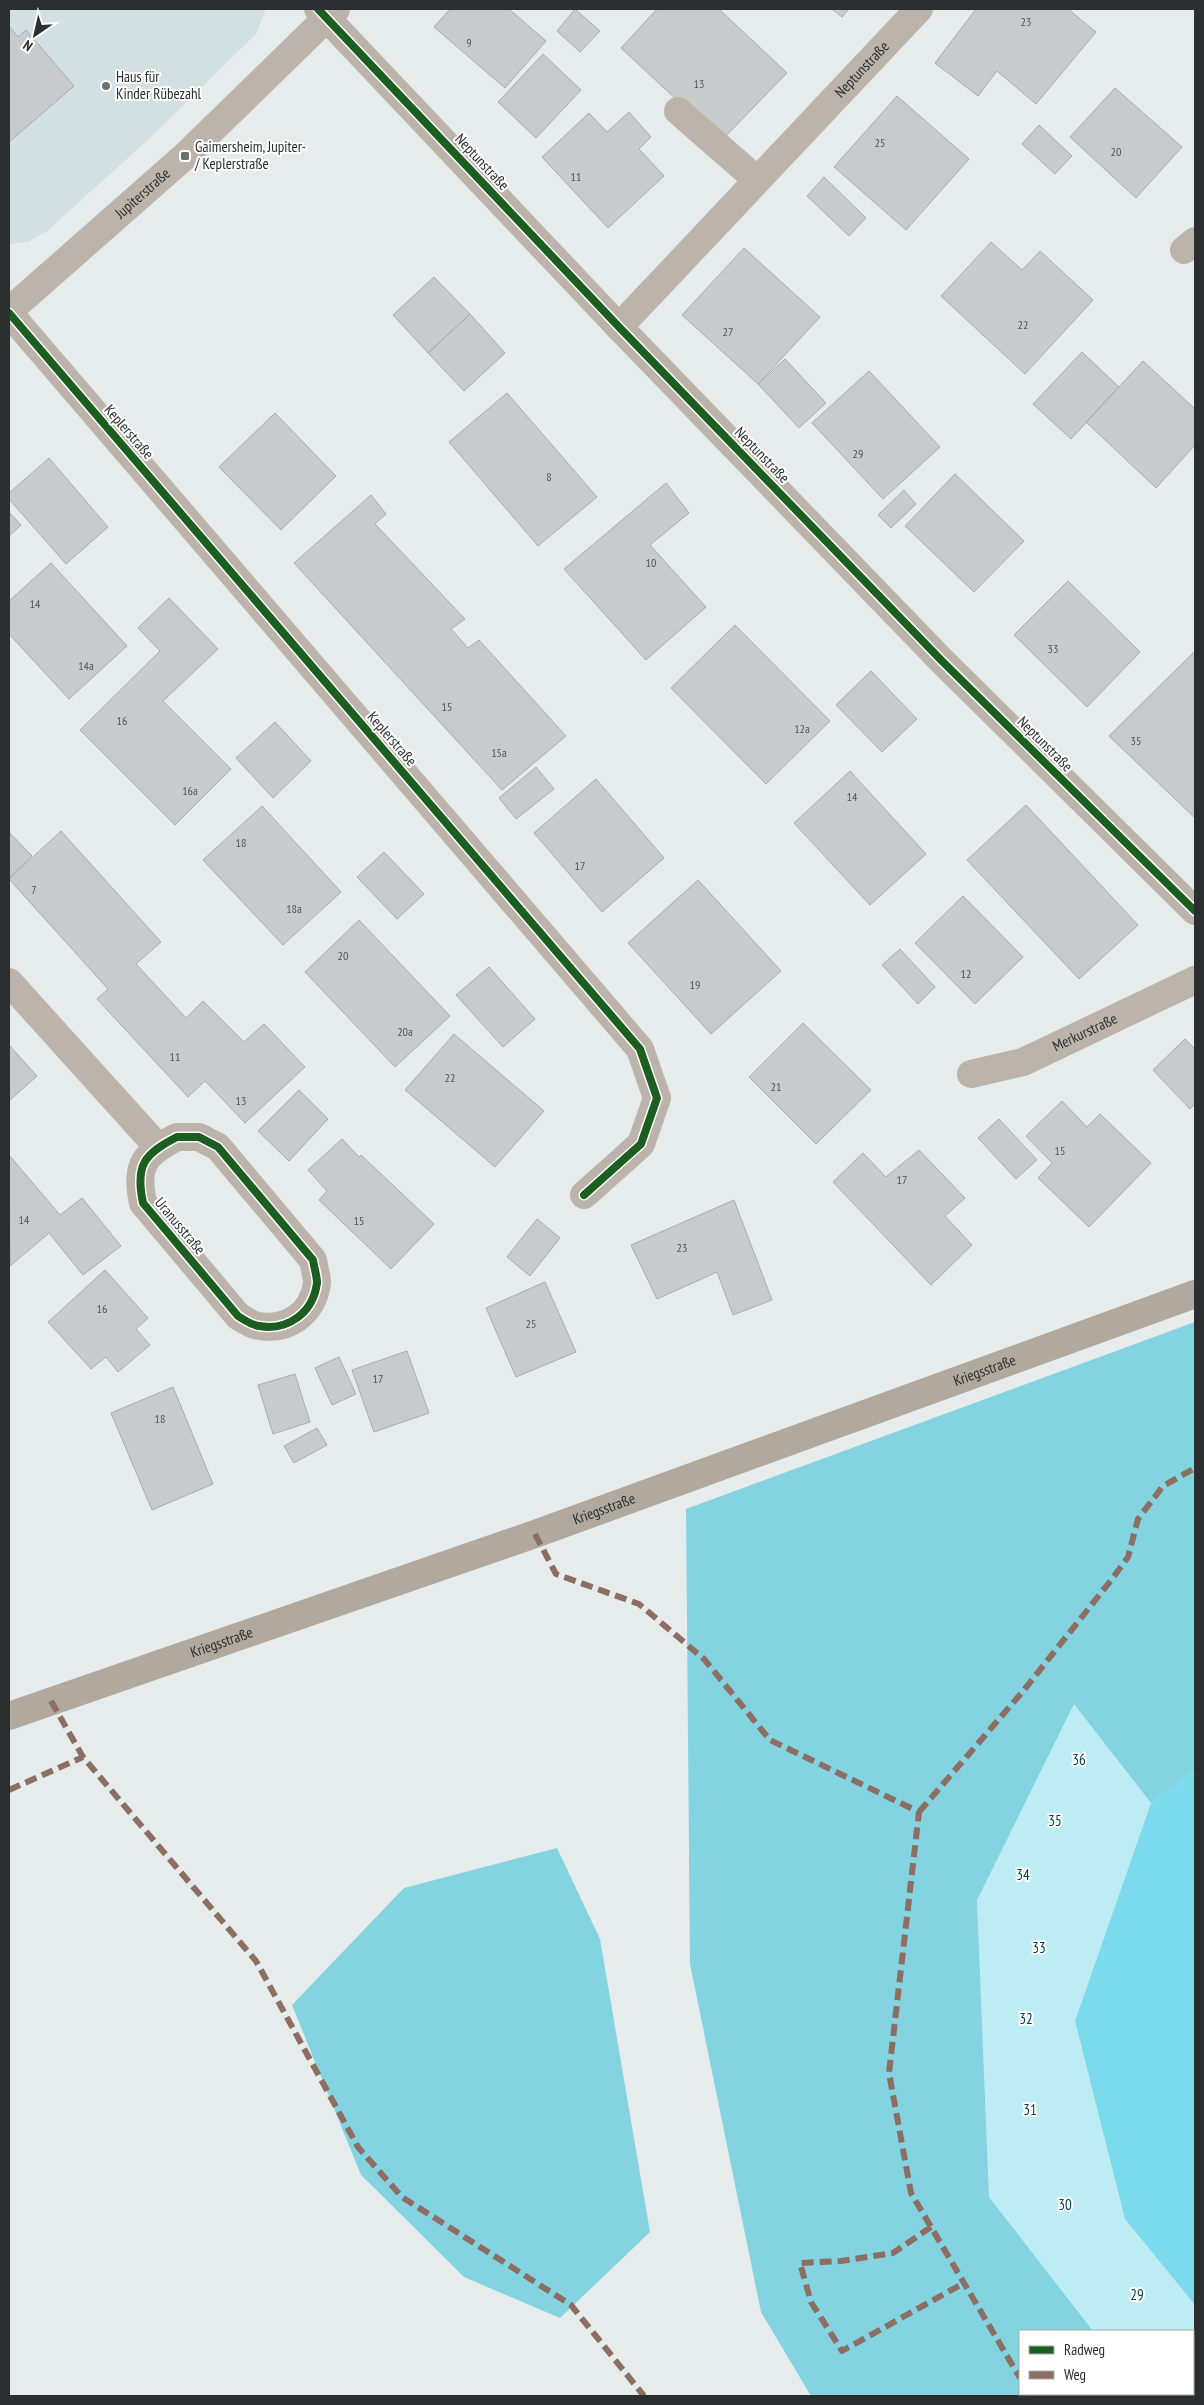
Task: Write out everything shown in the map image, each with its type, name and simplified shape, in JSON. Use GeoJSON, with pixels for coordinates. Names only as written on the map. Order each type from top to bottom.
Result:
{"type":"FeatureCollection","features":[{"type":"Feature","properties":{"kind":"main road","name":"Kriegsstraße"},"geometry":{"type":"LineString","coordinates":[[9,1716],[544,1531],[1195,1294]]}},
{"type":"Feature","properties":{"kind":"street","name":"Neptunstraße"},"geometry":{"type":"LineString","coordinates":[[619,326],[919,9]]}},
{"type":"Feature","properties":{"kind":"street","name":"Neptunstraße"},"geometry":{"type":"LineString","coordinates":[[327,12],[619,326],[940,660],[1195,910]]}},
{"type":"Feature","properties":{"kind":"street","name":"Jupiterstraße"},"geometry":{"type":"LineString","coordinates":[[9,312],[185,156],[327,12]]}},
{"type":"Feature","properties":{"kind":"street"},"geometry":{"type":"LineString","coordinates":[[678,111],[757,180]]}},
{"type":"Feature","properties":{"kind":"street","name":"Keplerstraße"},"geometry":{"type":"LineString","coordinates":[[9,312],[640,1049],[657,1098],[641,1144],[584,1196]]}},
{"type":"Feature","properties":{"kind":"street","name":"Merkurstraße"},"geometry":{"type":"LineString","coordinates":[[971,1074],[1023,1062],[1195,980]]}},
{"type":"Feature","properties":{"kind":"street"},"geometry":{"type":"LineString","coordinates":[[9,982],[158,1147]]}},
{"type":"Feature","properties":{"kind":"street","name":"Uranusstraße"},"geometry":{"type":"LineString","coordinates":[[177,1136],[199,1137],[218,1147],[306,1251],[313,1260],[317,1282],[312,1302],[298,1319],[278,1327],[257,1326],[238,1316],[148,1211],[143,1203],[138,1182],[144,1162],[158,1147],[177,1136]]}},
{"type":"Feature","properties":{"kind":"shaded area","name":"Haus für Kinder Rübezahl"},"geometry":{"type":"Polygon","coordinates":[[[9,9],[266,9],[256,34],[150,138],[47,231],[28,242],[9,244],[9,9]]]}},
{"type":"Feature","properties":{"kind":"shaded area"},"geometry":{"type":"Polygon","coordinates":[[[1195,1322],[1195,1771],[1151,1803],[1074,1704],[977,1900],[989,2197],[1092,2330],[1019,2330],[1019,2395],[1144,2396],[811,2396],[761,2312],[690,1964],[686,1509],[1195,1322]]]}},
{"type":"Feature","properties":{"kind":"shaded area"},"geometry":{"type":"Polygon","coordinates":[[[1195,1771],[1195,2305],[1125,2219],[1075,2021],[1151,1803],[1195,1771]]]}},
{"type":"Feature","properties":{"kind":"shaded area"},"geometry":{"type":"Polygon","coordinates":[[[557,1848],[600,1939],[650,2232],[560,2318],[464,2277],[361,2175],[292,2005],[404,1888],[557,1848]]]}},
{"type":"Feature","properties":{"kind":"green space"},"geometry":{"type":"Polygon","coordinates":[[[1074,1703],[1151,1803],[1075,2021],[1125,2219],[1195,2305],[1195,2396],[1143,2395],[1194,2395],[1194,2330],[1092,2330],[989,2197],[977,1900],[1074,1703]]]}},
{"type":"Feature","properties":{"kind":"building"},"geometry":{"type":"Polygon","coordinates":[[[450,9],[509,9],[546,41],[505,88],[434,27],[450,9]]]}},
{"type":"Feature","properties":{"kind":"building"},"geometry":{"type":"Polygon","coordinates":[[[575,9],[600,31],[580,52],[557,31],[575,9]]]}},
{"type":"Feature","properties":{"kind":"building"},"geometry":{"type":"Polygon","coordinates":[[[657,9],[719,9],[787,73],[721,141],[621,48],[657,9]]]}},
{"type":"Feature","properties":{"kind":"building"},"geometry":{"type":"Polygon","coordinates":[[[832,9],[849,9],[842,17],[832,9]]]}},
{"type":"Feature","properties":{"kind":"building"},"geometry":{"type":"Polygon","coordinates":[[[976,9],[1068,9],[1096,32],[1036,104],[997,71],[978,96],[935,63],[976,9]]]}},
{"type":"Feature","properties":{"kind":"building"},"geometry":{"type":"Polygon","coordinates":[[[9,26],[18,37],[26,30],[74,86],[9,142],[9,26]]]}},
{"type":"Feature","properties":{"kind":"building"},"geometry":{"type":"Polygon","coordinates":[[[543,54],[581,90],[536,138],[498,102],[543,54]]]}},
{"type":"Feature","properties":{"kind":"building"},"geometry":{"type":"Polygon","coordinates":[[[1115,88],[1182,147],[1136,198],[1070,137],[1115,88]]]}},
{"type":"Feature","properties":{"kind":"building"},"geometry":{"type":"Polygon","coordinates":[[[897,96],[969,159],[906,230],[834,167],[897,96]]]}},
{"type":"Feature","properties":{"kind":"building"},"geometry":{"type":"Polygon","coordinates":[[[629,112],[651,137],[639,149],[664,176],[608,228],[542,157],[589,113],[607,132],[629,112]]]}},
{"type":"Feature","properties":{"kind":"building"},"geometry":{"type":"Polygon","coordinates":[[[1039,125],[1072,156],[1055,174],[1022,144],[1039,125]]]}},
{"type":"Feature","properties":{"kind":"building"},"geometry":{"type":"Polygon","coordinates":[[[824,177],[866,218],[849,236],[807,196],[824,177]]]}},
{"type":"Feature","properties":{"kind":"building"},"geometry":{"type":"Polygon","coordinates":[[[991,242],[1022,270],[1040,251],[1093,300],[1025,374],[941,296],[991,242]]]}},
{"type":"Feature","properties":{"kind":"building"},"geometry":{"type":"Polygon","coordinates":[[[744,248],[820,317],[758,384],[682,315],[744,248]]]}},
{"type":"Feature","properties":{"kind":"building"},"geometry":{"type":"Polygon","coordinates":[[[434,277],[470,314],[428,353],[393,315],[434,277]]]}},
{"type":"Feature","properties":{"kind":"building"},"geometry":{"type":"Polygon","coordinates":[[[470,314],[505,353],[464,391],[428,353],[470,314]]]}},
{"type":"Feature","properties":{"kind":"building"},"geometry":{"type":"Polygon","coordinates":[[[1082,352],[1119,387],[1071,439],[1033,404],[1082,352]]]}},
{"type":"Feature","properties":{"kind":"building"},"geometry":{"type":"Polygon","coordinates":[[[785,359],[826,403],[799,428],[758,384],[785,359]]]}},
{"type":"Feature","properties":{"kind":"building"},"geometry":{"type":"Polygon","coordinates":[[[1143,361],[1195,409],[1195,445],[1156,488],[1086,422],[1143,361]]]}},
{"type":"Feature","properties":{"kind":"building"},"geometry":{"type":"Polygon","coordinates":[[[869,371],[940,447],[883,499],[812,423],[869,371]]]}},
{"type":"Feature","properties":{"kind":"building"},"geometry":{"type":"Polygon","coordinates":[[[507,393],[597,497],[538,546],[449,442],[507,393]]]}},
{"type":"Feature","properties":{"kind":"building"},"geometry":{"type":"Polygon","coordinates":[[[275,413],[336,476],[281,530],[219,467],[275,413]]]}},
{"type":"Feature","properties":{"kind":"building"},"geometry":{"type":"Polygon","coordinates":[[[49,458],[108,527],[66,564],[9,499],[9,493],[49,458]]]}},
{"type":"Feature","properties":{"kind":"building"},"geometry":{"type":"Polygon","coordinates":[[[955,474],[1024,541],[974,592],[905,526],[955,474]]]}},
{"type":"Feature","properties":{"kind":"building"},"geometry":{"type":"Polygon","coordinates":[[[666,483],[689,513],[650,545],[706,607],[646,660],[564,569],[666,483]]]}},
{"type":"Feature","properties":{"kind":"building"},"geometry":{"type":"Polygon","coordinates":[[[904,490],[916,504],[891,528],[878,515],[904,490]]]}},
{"type":"Feature","properties":{"kind":"building"},"geometry":{"type":"Polygon","coordinates":[[[371,495],[386,514],[375,524],[465,619],[451,629],[468,648],[479,640],[566,736],[502,790],[294,563],[371,495]]]}},
{"type":"Feature","properties":{"kind":"building"},"geometry":{"type":"Polygon","coordinates":[[[9,512],[21,525],[9,536],[9,512]]]}},
{"type":"Feature","properties":{"kind":"building"},"geometry":{"type":"Polygon","coordinates":[[[51,563],[127,646],[69,699],[9,634],[9,601],[51,563]]]}},
{"type":"Feature","properties":{"kind":"building"},"geometry":{"type":"Polygon","coordinates":[[[1068,581],[1140,652],[1087,707],[1014,635],[1068,581]]]}},
{"type":"Feature","properties":{"kind":"building"},"geometry":{"type":"Polygon","coordinates":[[[169,598],[218,649],[163,701],[231,769],[175,825],[80,730],[160,651],[138,628],[169,598]]]}},
{"type":"Feature","properties":{"kind":"building"},"geometry":{"type":"Polygon","coordinates":[[[735,625],[830,721],[766,784],[671,688],[735,625]]]}},
{"type":"Feature","properties":{"kind":"building"},"geometry":{"type":"Polygon","coordinates":[[[1195,651],[1195,818],[1109,736],[1195,651]]]}},
{"type":"Feature","properties":{"kind":"building"},"geometry":{"type":"Polygon","coordinates":[[[871,671],[917,719],[882,752],[836,705],[871,671]]]}},
{"type":"Feature","properties":{"kind":"building"},"geometry":{"type":"Polygon","coordinates":[[[275,722],[311,761],[273,798],[236,758],[275,722]]]}},
{"type":"Feature","properties":{"kind":"building"},"geometry":{"type":"Polygon","coordinates":[[[536,767],[554,789],[516,819],[499,798],[536,767]]]}},
{"type":"Feature","properties":{"kind":"building"},"geometry":{"type":"Polygon","coordinates":[[[850,771],[926,854],[870,905],[794,823],[850,771]]]}},
{"type":"Feature","properties":{"kind":"building"},"geometry":{"type":"Polygon","coordinates":[[[596,779],[664,858],[602,912],[534,833],[596,779]]]}},
{"type":"Feature","properties":{"kind":"building"},"geometry":{"type":"Polygon","coordinates":[[[1026,805],[1138,925],[1079,979],[967,860],[1026,805]]]}},
{"type":"Feature","properties":{"kind":"building"},"geometry":{"type":"Polygon","coordinates":[[[262,806],[341,892],[283,945],[203,860],[262,806]]]}},
{"type":"Feature","properties":{"kind":"building"},"geometry":{"type":"Polygon","coordinates":[[[61,831],[161,942],[136,964],[186,1018],[203,1001],[244,1042],[264,1024],[305,1067],[245,1123],[205,1081],[188,1097],[97,999],[108,989],[9,879],[61,831]]]}},
{"type":"Feature","properties":{"kind":"building"},"geometry":{"type":"Polygon","coordinates":[[[9,832],[32,856],[9,878],[9,832]]]}},
{"type":"Feature","properties":{"kind":"building"},"geometry":{"type":"Polygon","coordinates":[[[384,852],[424,894],[397,919],[357,877],[384,852]]]}},
{"type":"Feature","properties":{"kind":"building"},"geometry":{"type":"Polygon","coordinates":[[[698,880],[781,971],[711,1034],[628,943],[698,880]]]}},
{"type":"Feature","properties":{"kind":"building"},"geometry":{"type":"Polygon","coordinates":[[[963,896],[1023,957],[975,1004],[915,943],[963,896]]]}},
{"type":"Feature","properties":{"kind":"building"},"geometry":{"type":"Polygon","coordinates":[[[359,920],[450,1016],[395,1067],[305,972],[359,920]]]}},
{"type":"Feature","properties":{"kind":"building"},"geometry":{"type":"Polygon","coordinates":[[[900,949],[935,987],[918,1004],[882,965],[900,949]]]}},
{"type":"Feature","properties":{"kind":"building"},"geometry":{"type":"Polygon","coordinates":[[[489,967],[535,1019],[503,1047],[456,995],[489,967]]]}},
{"type":"Feature","properties":{"kind":"building"},"geometry":{"type":"Polygon","coordinates":[[[803,1023],[871,1090],[816,1144],[749,1077],[803,1023]]]}},
{"type":"Feature","properties":{"kind":"building"},"geometry":{"type":"Polygon","coordinates":[[[454,1034],[544,1111],[495,1167],[405,1090],[454,1034]]]}},
{"type":"Feature","properties":{"kind":"building"},"geometry":{"type":"Polygon","coordinates":[[[1185,1039],[1195,1049],[1195,1104],[1190,1109],[1153,1070],[1185,1039]]]}},
{"type":"Feature","properties":{"kind":"building"},"geometry":{"type":"Polygon","coordinates":[[[9,1045],[37,1076],[9,1101],[9,1045]]]}},
{"type":"Feature","properties":{"kind":"building"},"geometry":{"type":"Polygon","coordinates":[[[299,1090],[328,1119],[289,1161],[258,1131],[299,1090]]]}},
{"type":"Feature","properties":{"kind":"building"},"geometry":{"type":"Polygon","coordinates":[[[1062,1101],[1087,1127],[1100,1114],[1151,1163],[1089,1227],[1038,1178],[1052,1163],[1026,1136],[1062,1101]]]}},
{"type":"Feature","properties":{"kind":"building"},"geometry":{"type":"Polygon","coordinates":[[[999,1119],[1037,1160],[1016,1179],[978,1138],[999,1119]]]}},
{"type":"Feature","properties":{"kind":"building"},"geometry":{"type":"Polygon","coordinates":[[[342,1139],[359,1157],[361,1155],[434,1224],[391,1269],[319,1200],[327,1191],[308,1170],[342,1139]]]}},
{"type":"Feature","properties":{"kind":"building"},"geometry":{"type":"Polygon","coordinates":[[[919,1150],[965,1198],[945,1216],[972,1245],[931,1285],[833,1182],[863,1153],[886,1177],[919,1150]]]}},
{"type":"Feature","properties":{"kind":"building"},"geometry":{"type":"Polygon","coordinates":[[[9,1155],[60,1215],[82,1198],[121,1246],[83,1275],[49,1233],[10,1266],[9,1155]]]}},
{"type":"Feature","properties":{"kind":"building"},"geometry":{"type":"Polygon","coordinates":[[[734,1200],[772,1300],[733,1315],[717,1272],[657,1299],[631,1245],[734,1200]]]}},
{"type":"Feature","properties":{"kind":"building"},"geometry":{"type":"Polygon","coordinates":[[[537,1219],[560,1238],[530,1276],[507,1257],[537,1219]]]}},
{"type":"Feature","properties":{"kind":"building"},"geometry":{"type":"Polygon","coordinates":[[[105,1270],[148,1318],[136,1329],[150,1345],[118,1372],[106,1357],[91,1369],[48,1322],[105,1270]]]}},
{"type":"Feature","properties":{"kind":"building"},"geometry":{"type":"Polygon","coordinates":[[[545,1282],[576,1352],[516,1377],[486,1308],[545,1282]]]}},
{"type":"Feature","properties":{"kind":"building"},"geometry":{"type":"Polygon","coordinates":[[[407,1351],[429,1413],[374,1432],[352,1370],[407,1351]]]}},
{"type":"Feature","properties":{"kind":"building"},"geometry":{"type":"Polygon","coordinates":[[[339,1357],[356,1394],[332,1405],[315,1368],[339,1357]]]}},
{"type":"Feature","properties":{"kind":"building"},"geometry":{"type":"Polygon","coordinates":[[[295,1374],[310,1422],[273,1434],[258,1385],[295,1374]]]}},
{"type":"Feature","properties":{"kind":"building"},"geometry":{"type":"Polygon","coordinates":[[[173,1387],[213,1484],[152,1510],[111,1413],[173,1387]]]}},
{"type":"Feature","properties":{"kind":"building"},"geometry":{"type":"Polygon","coordinates":[[[317,1428],[327,1445],[294,1463],[284,1446],[317,1428]]]}},
{"type":"Feature","properties":{"kind":"marked path"},"geometry":{"type":"LineString","coordinates":[[919,1812],[1024,1690],[1112,1579],[1128,1557],[1138,1519],[1163,1486],[1195,1468]]}},
{"type":"Feature","properties":{"kind":"marked path"},"geometry":{"type":"LineString","coordinates":[[535,1534],[556,1574],[639,1604],[704,1659],[770,1740],[919,1812],[889,2073],[911,2193],[1019,2376]]}},
{"type":"Feature","properties":{"kind":"marked path"},"geometry":{"type":"LineString","coordinates":[[51,1701],[83,1757],[256,1961],[358,2147],[402,2197],[571,2305],[644,2396]]}},
{"type":"Feature","properties":{"kind":"marked path"},"geometry":{"type":"LineString","coordinates":[[9,1790],[83,1757]]}},
{"type":"Feature","properties":{"kind":"marked path"},"geometry":{"type":"LineString","coordinates":[[931,2227],[893,2253],[841,2261],[800,2263],[811,2302],[842,2351],[964,2283]]}},
{"type":"Feature","properties":{"kind":"cycle path"},"geometry":{"type":"LineString","coordinates":[[318,9],[619,327],[941,660],[1195,911]]}},
{"type":"Feature","properties":{"kind":"cycle path"},"geometry":{"type":"LineString","coordinates":[[9,313],[640,1049],[657,1098],[641,1144],[584,1195]]}},
{"type":"Feature","properties":{"kind":"cycle path"},"geometry":{"type":"LineString","coordinates":[[177,1137],[199,1137],[218,1147],[313,1260],[317,1277],[315,1294],[305,1311],[297,1318],[289,1323],[270,1327],[254,1325],[238,1316],[143,1203],[140,1179],[145,1162],[157,1149],[177,1137]]}},
{"type":"Feature","properties":{"kind":"place","name":"Haus für Kinder Rübezahl"},"geometry":{"type":"Point","coordinates":[106,86]}},
{"type":"Feature","properties":{"kind":"place","name":"Gaimersheim, Jupiter- / Keplerstraße"},"geometry":{"type":"Point","coordinates":[185,156]}},
{"type":"Feature","properties":{"kind":"park label","name":"36"},"geometry":{"type":"Point","coordinates":[1079,1760]}},
{"type":"Feature","properties":{"kind":"park label","name":"35"},"geometry":{"type":"Point","coordinates":[1055,1821]}},
{"type":"Feature","properties":{"kind":"park label","name":"34"},"geometry":{"type":"Point","coordinates":[1023,1875]}},
{"type":"Feature","properties":{"kind":"park label","name":"33"},"geometry":{"type":"Point","coordinates":[1039,1948]}},
{"type":"Feature","properties":{"kind":"park label","name":"32"},"geometry":{"type":"Point","coordinates":[1026,2019]}},
{"type":"Feature","properties":{"kind":"park label","name":"31"},"geometry":{"type":"Point","coordinates":[1030,2110]}},
{"type":"Feature","properties":{"kind":"park label","name":"30"},"geometry":{"type":"Point","coordinates":[1065,2205]}},
{"type":"Feature","properties":{"kind":"park label","name":"29"},"geometry":{"type":"Point","coordinates":[1137,2295]}}]}
